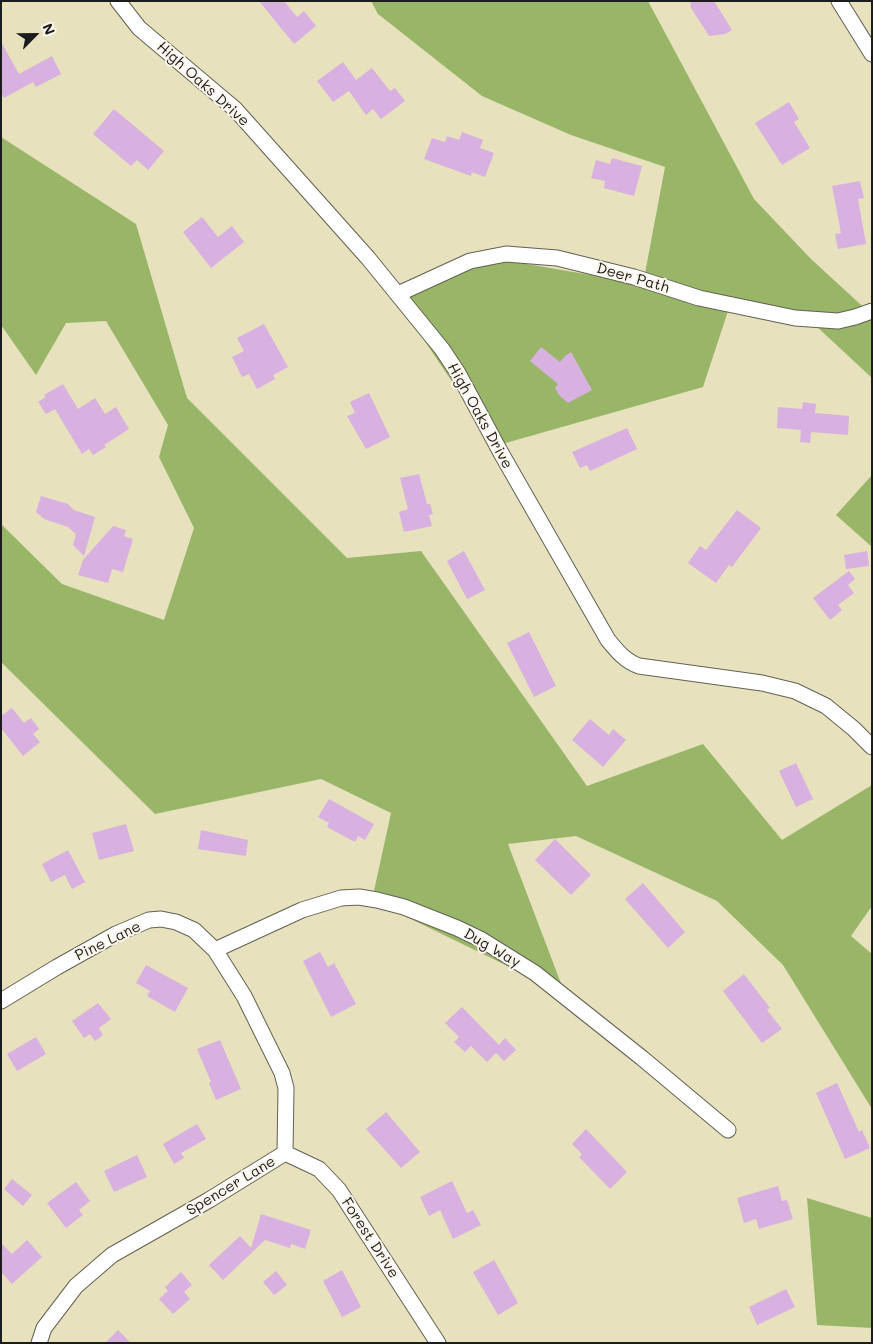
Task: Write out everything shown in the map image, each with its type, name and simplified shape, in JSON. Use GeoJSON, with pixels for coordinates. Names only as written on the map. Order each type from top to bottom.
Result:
{"type":"FeatureCollection","features":[{"type":"Feature","properties":{"kind":"street","name":"High Oaks Drive"},"geometry":{"type":"LineString","coordinates":[[118,1],[139,28],[235,109],[398,294],[442,349],[458,373],[608,640],[618,653],[630,663],[639,666],[762,683],[795,691],[826,706],[854,729],[872,748]]}},
{"type":"Feature","properties":{"kind":"street"},"geometry":{"type":"LineString","coordinates":[[839,1],[872,54]]}},
{"type":"Feature","properties":{"kind":"street","name":"Deer Path"},"geometry":{"type":"LineString","coordinates":[[398,294],[470,261],[506,254],[557,258],[634,277],[700,298],[795,318],[838,321],[855,318],[872,311]]}},
{"type":"Feature","properties":{"kind":"street","name":"Dug Way"},"geometry":{"type":"LineString","coordinates":[[215,950],[302,910],[324,902],[359,897],[404,907],[482,940],[535,973],[642,1058],[728,1130]]}},
{"type":"Feature","properties":{"kind":"street","name":"Pine Lane"},"geometry":{"type":"LineString","coordinates":[[1,1001],[57,966],[116,934],[149,920],[161,919],[176,922],[194,930],[215,950]]}},
{"type":"Feature","properties":{"kind":"street","name":"Spencer Lane"},"geometry":{"type":"LineString","coordinates":[[39,1343],[44,1328],[76,1286],[112,1255],[209,1200],[285,1153],[286,1088],[282,1073],[244,996],[215,950]]}},
{"type":"Feature","properties":{"kind":"street","name":"Forest Drive"},"geometry":{"type":"LineString","coordinates":[[285,1153],[319,1169],[339,1190],[438,1343]]}},
{"type":"Feature","properties":{"kind":"green space"},"geometry":{"type":"Polygon","coordinates":[[[371,1],[648,1],[754,199],[811,259],[872,315],[872,378],[815,325],[728,311],[703,387],[495,446],[396,298],[498,259],[643,284],[665,167],[571,135],[482,96],[378,14],[371,1]]]}},
{"type":"Feature","properties":{"kind":"green space"},"geometry":{"type":"Polygon","coordinates":[[[1,137],[136,224],[187,398],[347,558],[421,551],[587,786],[703,744],[782,840],[872,785],[872,906],[851,936],[872,954],[872,1109],[783,965],[717,901],[576,836],[508,844],[565,994],[372,900],[391,813],[321,779],[155,814],[1,662],[1,524],[62,584],[164,620],[194,528],[159,457],[168,425],[106,321],[66,323],[36,375],[1,325],[1,137]]]}},
{"type":"Feature","properties":{"kind":"green space"},"geometry":{"type":"Polygon","coordinates":[[[872,475],[872,547],[836,515],[872,475]]]}},
{"type":"Feature","properties":{"kind":"green space"},"geometry":{"type":"Polygon","coordinates":[[[807,1198],[872,1218],[872,1328],[817,1325],[807,1198]]]}},
{"type":"Feature","properties":{"kind":"building"},"geometry":{"type":"Polygon","coordinates":[[[259,1],[284,1],[297,17],[304,11],[316,26],[294,44],[259,1]]]}},
{"type":"Feature","properties":{"kind":"building"},"geometry":{"type":"Polygon","coordinates":[[[690,1],[714,1],[732,30],[725,34],[709,36],[691,8],[690,1]]]}},
{"type":"Feature","properties":{"kind":"building"},"geometry":{"type":"Polygon","coordinates":[[[1,42],[19,74],[52,56],[61,74],[36,87],[33,82],[4,98],[1,92],[1,42]]]}},
{"type":"Feature","properties":{"kind":"building"},"geometry":{"type":"Polygon","coordinates":[[[343,62],[356,80],[372,68],[390,91],[395,88],[405,101],[381,119],[373,109],[366,115],[349,91],[333,102],[317,81],[343,62]]]}},
{"type":"Feature","properties":{"kind":"building"},"geometry":{"type":"Polygon","coordinates":[[[789,102],[799,119],[794,122],[810,148],[782,165],[755,123],[789,102]]]}},
{"type":"Feature","properties":{"kind":"building"},"geometry":{"type":"Polygon","coordinates":[[[114,109],[164,151],[148,170],[137,160],[131,166],[93,134],[114,109]]]}},
{"type":"Feature","properties":{"kind":"building"},"geometry":{"type":"Polygon","coordinates":[[[462,132],[483,140],[480,148],[494,153],[485,177],[472,172],[471,176],[424,159],[432,138],[445,142],[447,136],[459,140],[462,132]]]}},
{"type":"Feature","properties":{"kind":"building"},"geometry":{"type":"Polygon","coordinates":[[[612,158],[642,166],[634,196],[604,188],[605,181],[591,178],[596,160],[610,164],[612,158]]]}},
{"type":"Feature","properties":{"kind":"building"},"geometry":{"type":"Polygon","coordinates":[[[860,181],[864,198],[858,199],[866,244],[838,249],[835,234],[841,233],[832,186],[860,181]]]}},
{"type":"Feature","properties":{"kind":"building"},"geometry":{"type":"Polygon","coordinates":[[[202,217],[218,237],[232,226],[244,242],[211,268],[183,232],[202,217]]]}},
{"type":"Feature","properties":{"kind":"building"},"geometry":{"type":"Polygon","coordinates":[[[264,324],[288,367],[273,375],[275,379],[257,389],[249,374],[242,377],[232,357],[244,351],[237,338],[264,324]]]}},
{"type":"Feature","properties":{"kind":"building"},"geometry":{"type":"Polygon","coordinates":[[[541,347],[560,362],[571,352],[592,390],[568,403],[559,395],[555,388],[558,384],[530,361],[541,347]]]}},
{"type":"Feature","properties":{"kind":"building"},"geometry":{"type":"Polygon","coordinates":[[[63,384],[78,409],[95,398],[105,414],[116,407],[129,429],[104,445],[106,447],[93,455],[89,449],[82,454],[55,409],[46,414],[38,402],[46,397],[44,395],[63,384]]]}},
{"type":"Feature","properties":{"kind":"building"},"geometry":{"type":"Polygon","coordinates":[[[369,393],[390,437],[366,449],[347,416],[355,413],[350,402],[369,393]]]}},
{"type":"Feature","properties":{"kind":"building"},"geometry":{"type":"Polygon","coordinates":[[[803,402],[816,404],[815,413],[849,416],[848,435],[811,432],[810,443],[800,442],[801,430],[777,428],[778,407],[802,409],[803,402]]]}},
{"type":"Feature","properties":{"kind":"building"},"geometry":{"type":"Polygon","coordinates":[[[627,428],[637,449],[590,471],[587,465],[580,468],[572,452],[627,428]]]}},
{"type":"Feature","properties":{"kind":"building"},"geometry":{"type":"Polygon","coordinates":[[[419,474],[427,504],[430,504],[433,514],[429,515],[432,526],[404,532],[399,512],[408,509],[400,478],[419,474]]]}},
{"type":"Feature","properties":{"kind":"building"},"geometry":{"type":"Polygon","coordinates":[[[41,496],[68,504],[74,510],[95,517],[84,556],[73,545],[76,534],[68,527],[44,519],[36,512],[41,496]]]}},
{"type":"Feature","properties":{"kind":"building"},"geometry":{"type":"Polygon","coordinates":[[[737,510],[761,528],[732,567],[729,565],[716,583],[688,563],[700,546],[706,550],[737,510]]]}},
{"type":"Feature","properties":{"kind":"building"},"geometry":{"type":"Polygon","coordinates":[[[113,526],[126,530],[124,536],[133,539],[123,572],[112,569],[108,583],[78,575],[83,560],[113,526]]]}},
{"type":"Feature","properties":{"kind":"building"},"geometry":{"type":"Polygon","coordinates":[[[464,551],[485,590],[467,599],[447,561],[464,551]]]}},
{"type":"Feature","properties":{"kind":"building"},"geometry":{"type":"Polygon","coordinates":[[[867,551],[869,566],[846,569],[844,555],[867,551]]]}},
{"type":"Feature","properties":{"kind":"building"},"geometry":{"type":"Polygon","coordinates":[[[849,571],[855,579],[848,585],[854,593],[838,605],[842,610],[830,620],[813,598],[849,571]]]}},
{"type":"Feature","properties":{"kind":"building"},"geometry":{"type":"Polygon","coordinates":[[[529,632],[556,686],[534,697],[507,643],[529,632]]]}},
{"type":"Feature","properties":{"kind":"building"},"geometry":{"type":"Polygon","coordinates":[[[12,708],[24,723],[31,718],[39,729],[33,734],[40,742],[23,756],[1,728],[1,716],[12,708]]]}},
{"type":"Feature","properties":{"kind":"building"},"geometry":{"type":"Polygon","coordinates":[[[590,719],[609,735],[613,729],[626,740],[603,767],[572,740],[590,719]]]}},
{"type":"Feature","properties":{"kind":"building"},"geometry":{"type":"Polygon","coordinates":[[[796,763],[813,799],[796,807],[779,771],[796,763]]]}},
{"type":"Feature","properties":{"kind":"building"},"geometry":{"type":"Polygon","coordinates":[[[329,799],[374,824],[365,840],[358,836],[355,842],[327,827],[329,823],[318,817],[329,799]]]}},
{"type":"Feature","properties":{"kind":"building"},"geometry":{"type":"Polygon","coordinates":[[[126,824],[134,851],[99,860],[92,833],[126,824]]]}},
{"type":"Feature","properties":{"kind":"building"},"geometry":{"type":"Polygon","coordinates":[[[201,830],[248,840],[246,856],[198,849],[201,830]]]}},
{"type":"Feature","properties":{"kind":"building"},"geometry":{"type":"Polygon","coordinates":[[[555,839],[591,875],[571,895],[535,860],[555,839]]]}},
{"type":"Feature","properties":{"kind":"building"},"geometry":{"type":"Polygon","coordinates":[[[68,850],[85,882],[72,889],[65,875],[51,882],[42,864],[68,850]]]}},
{"type":"Feature","properties":{"kind":"building"},"geometry":{"type":"Polygon","coordinates":[[[643,883],[685,932],[668,948],[625,899],[643,883]]]}},
{"type":"Feature","properties":{"kind":"building"},"geometry":{"type":"Polygon","coordinates":[[[320,952],[328,967],[334,963],[356,1004],[331,1017],[303,961],[320,952]]]}},
{"type":"Feature","properties":{"kind":"building"},"geometry":{"type":"Polygon","coordinates":[[[146,965],[188,988],[175,1012],[147,996],[150,991],[136,983],[146,965]]]}},
{"type":"Feature","properties":{"kind":"building"},"geometry":{"type":"Polygon","coordinates":[[[744,974],[770,1008],[767,1010],[782,1029],[762,1043],[723,991],[744,974]]]}},
{"type":"Feature","properties":{"kind":"building"},"geometry":{"type":"Polygon","coordinates":[[[98,1003],[111,1019],[99,1028],[103,1035],[95,1041],[90,1034],[84,1038],[72,1021],[98,1003]]]}},
{"type":"Feature","properties":{"kind":"building"},"geometry":{"type":"Polygon","coordinates":[[[462,1007],[499,1045],[505,1038],[516,1050],[504,1061],[496,1053],[487,1062],[471,1046],[465,1052],[454,1042],[459,1037],[445,1023],[462,1007]]]}},
{"type":"Feature","properties":{"kind":"building"},"geometry":{"type":"Polygon","coordinates":[[[36,1037],[46,1054],[17,1071],[7,1054],[36,1037]]]}},
{"type":"Feature","properties":{"kind":"building"},"geometry":{"type":"Polygon","coordinates":[[[220,1040],[241,1089],[216,1100],[209,1083],[211,1082],[197,1049],[220,1040]]]}},
{"type":"Feature","properties":{"kind":"building"},"geometry":{"type":"Polygon","coordinates":[[[837,1083],[859,1132],[862,1130],[870,1148],[845,1159],[816,1093],[837,1083]]]}},
{"type":"Feature","properties":{"kind":"building"},"geometry":{"type":"Polygon","coordinates":[[[386,1112],[420,1152],[401,1168],[366,1129],[386,1112]]]}},
{"type":"Feature","properties":{"kind":"building"},"geometry":{"type":"Polygon","coordinates":[[[197,1124],[206,1139],[181,1153],[184,1158],[174,1164],[163,1144],[197,1124]]]}},
{"type":"Feature","properties":{"kind":"building"},"geometry":{"type":"Polygon","coordinates":[[[586,1129],[627,1172],[610,1189],[579,1157],[582,1154],[572,1144],[586,1129]]]}},
{"type":"Feature","properties":{"kind":"building"},"geometry":{"type":"Polygon","coordinates":[[[137,1155],[147,1177],[114,1192],[104,1171],[137,1155]]]}},
{"type":"Feature","properties":{"kind":"building"},"geometry":{"type":"Polygon","coordinates":[[[12,1179],[32,1195],[23,1206],[4,1189],[12,1179]]]}},
{"type":"Feature","properties":{"kind":"building"},"geometry":{"type":"Polygon","coordinates":[[[452,1181],[467,1213],[473,1210],[481,1225],[453,1239],[440,1210],[429,1216],[420,1197],[452,1181]]]}},
{"type":"Feature","properties":{"kind":"building"},"geometry":{"type":"Polygon","coordinates":[[[76,1182],[90,1201],[79,1210],[83,1215],[66,1228],[47,1203],[76,1182]]]}},
{"type":"Feature","properties":{"kind":"building"},"geometry":{"type":"Polygon","coordinates":[[[778,1186],[782,1201],[787,1200],[793,1219],[759,1229],[756,1219],[744,1223],[737,1198],[778,1186]]]}},
{"type":"Feature","properties":{"kind":"building"},"geometry":{"type":"Polygon","coordinates":[[[261,1214],[311,1230],[305,1249],[291,1244],[290,1248],[265,1240],[223,1280],[209,1265],[240,1236],[251,1248],[261,1214]]]}},
{"type":"Feature","properties":{"kind":"building"},"geometry":{"type":"Polygon","coordinates":[[[27,1240],[42,1257],[12,1284],[1,1272],[1,1243],[12,1254],[27,1240]]]}},
{"type":"Feature","properties":{"kind":"building"},"geometry":{"type":"Polygon","coordinates":[[[494,1260],[518,1303],[498,1315],[473,1272],[494,1260]]]}},
{"type":"Feature","properties":{"kind":"building"},"geometry":{"type":"Polygon","coordinates":[[[342,1270],[361,1307],[342,1317],[323,1281],[342,1270]]]}},
{"type":"Feature","properties":{"kind":"building"},"geometry":{"type":"Polygon","coordinates":[[[276,1271],[287,1285],[274,1295],[263,1282],[276,1271]]]}},
{"type":"Feature","properties":{"kind":"building"},"geometry":{"type":"Polygon","coordinates":[[[181,1272],[192,1285],[184,1292],[190,1299],[173,1314],[159,1299],[168,1291],[165,1287],[181,1272]]]}},
{"type":"Feature","properties":{"kind":"building"},"geometry":{"type":"Polygon","coordinates":[[[786,1289],[795,1307],[757,1325],[749,1307],[786,1289]]]}},
{"type":"Feature","properties":{"kind":"building"},"geometry":{"type":"Polygon","coordinates":[[[118,1330],[131,1343],[105,1343],[118,1330]]]}}]}
